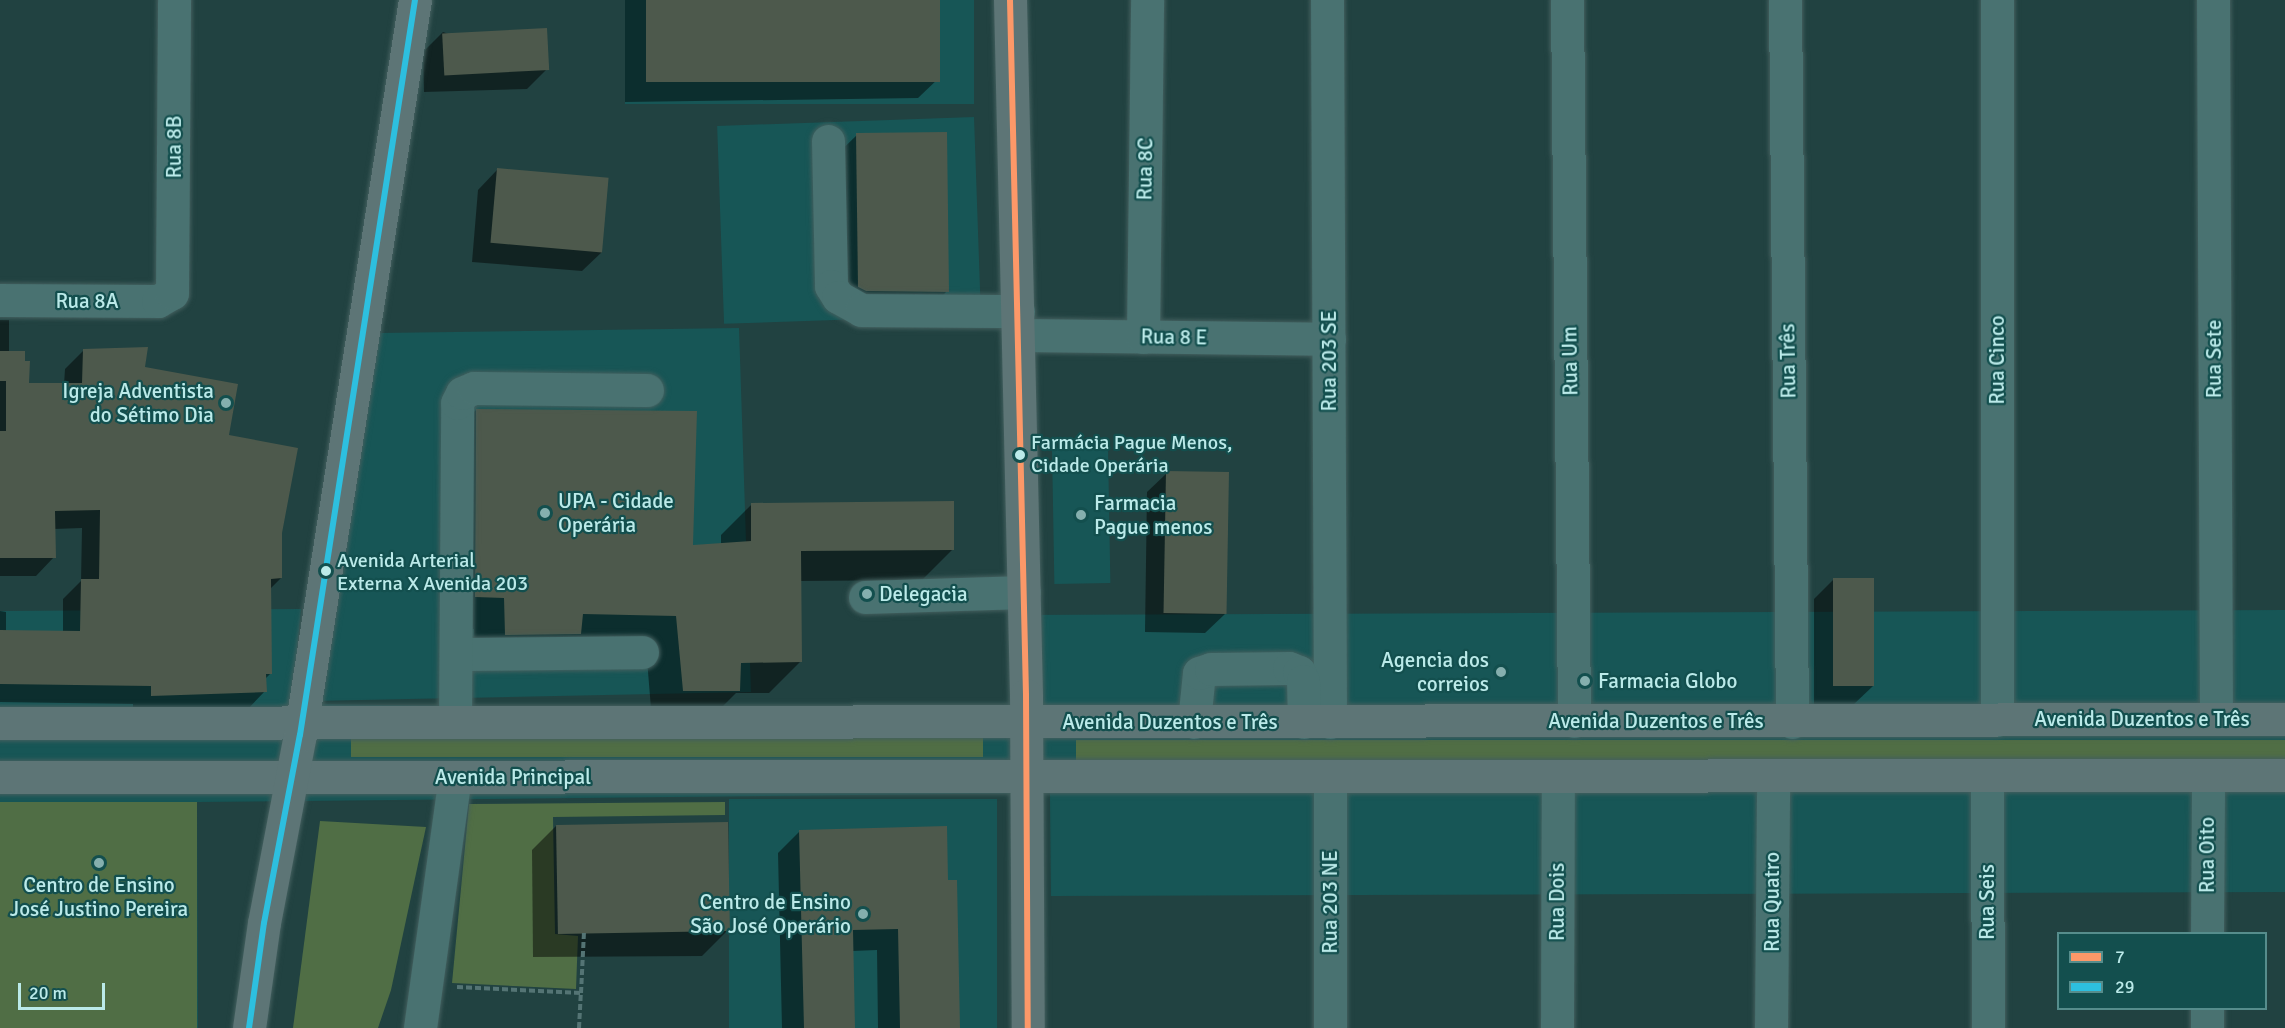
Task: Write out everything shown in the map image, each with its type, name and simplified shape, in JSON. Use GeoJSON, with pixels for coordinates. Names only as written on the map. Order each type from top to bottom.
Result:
{"type":"FeatureCollection","features":[{"type":"Feature","properties":{"kind":"main road"},"geometry":{"type":"LineString","coordinates":[[249,1028],[264,923],[302,722],[415,0]]}},
{"type":"Feature","properties":{"kind":"main road"},"geometry":{"type":"LineString","coordinates":[[1010,0],[1024,592],[1028,1028]]}},
{"type":"Feature","properties":{"kind":"main road","name":"Avenida Duzentos e Três"},"geometry":{"type":"LineString","coordinates":[[1026,723],[2285,719]]}},
{"type":"Feature","properties":{"kind":"main road"},"geometry":{"type":"LineString","coordinates":[[302,722],[322,760],[350,777]]}},
{"type":"Feature","properties":{"kind":"main road"},"geometry":{"type":"LineString","coordinates":[[0,723],[1026,723]]}},
{"type":"Feature","properties":{"kind":"main road"},"geometry":{"type":"LineString","coordinates":[[1027,776],[2285,775]]}},
{"type":"Feature","properties":{"kind":"main road","name":"Avenida Principal"},"geometry":{"type":"LineString","coordinates":[[0,777],[1027,776]]}},
{"type":"Feature","properties":{"kind":"street","name":"Rua 8B"},"geometry":{"type":"LineString","coordinates":[[172,293],[174,0]]}},
{"type":"Feature","properties":{"kind":"street","name":"Rua 8C"},"geometry":{"type":"LineString","coordinates":[[1143,337],[1147,0]]}},
{"type":"Feature","properties":{"kind":"street","name":"Rua 203 SE"},"geometry":{"type":"LineString","coordinates":[[1317,722],[1329,339],[1327,0]]}},
{"type":"Feature","properties":{"kind":"street","name":"Rua Um"},"geometry":{"type":"LineString","coordinates":[[1567,0],[1574,721]]}},
{"type":"Feature","properties":{"kind":"street","name":"Rua Três"},"geometry":{"type":"LineString","coordinates":[[1785,0],[1792,722]]}},
{"type":"Feature","properties":{"kind":"street","name":"Rua Cinco"},"geometry":{"type":"LineString","coordinates":[[1997,0],[1997,720]]}},
{"type":"Feature","properties":{"kind":"street","name":"Rua Sete"},"geometry":{"type":"LineString","coordinates":[[2213,0],[2216,719]]}},
{"type":"Feature","properties":{"kind":"street","name":"Rua 8 E"},"geometry":{"type":"LineString","coordinates":[[828,141],[831,286],[838,297],[861,310],[1018,323],[1143,337],[1329,339]]}},
{"type":"Feature","properties":{"kind":"street","name":"Rua 8A"},"geometry":{"type":"LineString","coordinates":[[0,300],[158,301],[172,293]]}},
{"type":"Feature","properties":{"kind":"street"},"geometry":{"type":"LineString","coordinates":[[456,722],[457,403],[462,393],[474,388],[647,390]]}},
{"type":"Feature","properties":{"kind":"street"},"geometry":{"type":"LineString","coordinates":[[865,597],[1024,592]]}},
{"type":"Feature","properties":{"kind":"street"},"geometry":{"type":"LineString","coordinates":[[456,654],[642,652]]}},
{"type":"Feature","properties":{"kind":"street"},"geometry":{"type":"LineString","coordinates":[[1194,722],[1199,674],[1211,669],[1289,668],[1299,672],[1317,722]]}},
{"type":"Feature","properties":{"kind":"street","name":"Rua Dois"},"geometry":{"type":"LineString","coordinates":[[1557,776],[1557,1028]]}},
{"type":"Feature","properties":{"kind":"street","name":"Rua Quatro"},"geometry":{"type":"LineString","coordinates":[[1771,1028],[1773,776]]}},
{"type":"Feature","properties":{"kind":"street","name":"Rua Seis"},"geometry":{"type":"LineString","coordinates":[[1987,776],[1988,1028]]}},
{"type":"Feature","properties":{"kind":"street","name":"Rua Oito"},"geometry":{"type":"LineString","coordinates":[[2207,932],[2208,776]]}},
{"type":"Feature","properties":{"kind":"street"},"geometry":{"type":"LineString","coordinates":[[420,1028],[455,777]]}},
{"type":"Feature","properties":{"kind":"street","name":"Rua 203 NE"},"geometry":{"type":"LineString","coordinates":[[1330,777],[1330,1028]]}},
{"type":"Feature","properties":{"kind":"street"},"geometry":{"type":"LineString","coordinates":[[2207,1010],[2207,1028]]}},
{"type":"Feature","properties":{"kind":"path"},"geometry":{"type":"LineString","coordinates":[[579,1028],[584,932]]}},
{"type":"Feature","properties":{"kind":"path"},"geometry":{"type":"LineString","coordinates":[[427,983],[580,993]]}},
{"type":"Feature","properties":{"kind":"shaded area"},"geometry":{"type":"Polygon","coordinates":[[[625,0],[974,0],[974,104],[625,104],[625,0]]]}},
{"type":"Feature","properties":{"kind":"shaded area"},"geometry":{"type":"Polygon","coordinates":[[[974,117],[981,315],[724,324],[717,126],[974,117]]]}},
{"type":"Feature","properties":{"kind":"shaded area","name":"UPA - Cidade Operária"},"geometry":{"type":"Polygon","coordinates":[[[739,328],[751,692],[309,701],[380,333],[739,328]]]}},
{"type":"Feature","properties":{"kind":"shaded area","name":"Farmacia Pague menos"},"geometry":{"type":"Polygon","coordinates":[[[1108,447],[1110,583],[1054,584],[1052,448],[1108,447]]]}},
{"type":"Feature","properties":{"kind":"shaded area"},"geometry":{"type":"Polygon","coordinates":[[[301,609],[292,704],[1014,712],[1014,615],[2285,610],[2285,892],[1051,896],[1050,793],[197,802],[198,1028],[0,1028],[0,611],[301,609]]]}},
{"type":"Feature","properties":{"kind":"shaded area","name":"Centro de Ensino São José Operário"},"geometry":{"type":"Polygon","coordinates":[[[729,799],[997,799],[997,1028],[729,1028],[729,799]]]}},
{"type":"Feature","properties":{"kind":"green space"},"geometry":{"type":"Polygon","coordinates":[[[351,737],[983,737],[983,757],[351,757],[351,737]]]}},
{"type":"Feature","properties":{"kind":"green space"},"geometry":{"type":"Polygon","coordinates":[[[1076,740],[2285,740],[2285,760],[1076,760],[1076,740]]]}},
{"type":"Feature","properties":{"kind":"green space","name":"Centro de Ensino José Justino Pereira"},"geometry":{"type":"Polygon","coordinates":[[[0,802],[197,802],[197,1028],[0,1028],[0,802]]]}},
{"type":"Feature","properties":{"kind":"green space"},"geometry":{"type":"Polygon","coordinates":[[[725,802],[725,815],[553,817],[555,934],[578,936],[576,989],[452,983],[469,804],[725,802]]]}},
{"type":"Feature","properties":{"kind":"green space"},"geometry":{"type":"Polygon","coordinates":[[[320,821],[426,827],[391,990],[378,1028],[293,1028],[320,821]]]}},
{"type":"Feature","properties":{"kind":"building"},"geometry":{"type":"Polygon","coordinates":[[[646,0],[940,0],[940,82],[646,82],[646,0]]]}},
{"type":"Feature","properties":{"kind":"building"},"geometry":{"type":"Polygon","coordinates":[[[547,28],[549,70],[444,75],[442,33],[547,28]]]}},
{"type":"Feature","properties":{"kind":"building"},"geometry":{"type":"Polygon","coordinates":[[[947,132],[949,292],[866,291],[858,287],[856,133],[947,132]]]}},
{"type":"Feature","properties":{"kind":"building"},"geometry":{"type":"Polygon","coordinates":[[[497,168],[609,178],[602,252],[490,243],[497,168]]]}},
{"type":"Feature","properties":{"kind":"building"},"geometry":{"type":"Polygon","coordinates":[[[148,347],[145,367],[238,384],[229,435],[298,448],[282,533],[282,578],[271,579],[272,674],[266,674],[267,692],[151,696],[151,686],[0,684],[0,630],[80,631],[81,579],[99,579],[100,510],[55,511],[56,558],[0,558],[0,431],[6,431],[6,381],[0,381],[0,351],[25,351],[25,361],[30,361],[29,383],[82,383],[83,349],[148,347]]]}},
{"type":"Feature","properties":{"kind":"building"},"geometry":{"type":"Polygon","coordinates":[[[476,409],[697,411],[693,545],[751,541],[751,503],[954,501],[954,550],[801,551],[802,662],[741,663],[740,691],[683,691],[676,616],[583,614],[581,634],[505,635],[504,598],[475,597],[476,409]]]}},
{"type":"Feature","properties":{"kind":"building"},"geometry":{"type":"Polygon","coordinates":[[[1166,471],[1229,472],[1227,614],[1164,613],[1166,471]]]}},
{"type":"Feature","properties":{"kind":"building"},"geometry":{"type":"Polygon","coordinates":[[[1833,578],[1874,578],[1874,686],[1833,686],[1833,578]]]}},
{"type":"Feature","properties":{"kind":"building"},"geometry":{"type":"Polygon","coordinates":[[[728,822],[730,931],[558,934],[556,825],[728,822]]]}},
{"type":"Feature","properties":{"kind":"building"},"geometry":{"type":"Polygon","coordinates":[[[947,826],[948,880],[957,880],[960,1028],[900,1028],[898,929],[853,930],[855,1028],[804,1028],[799,830],[947,826]]]}},
{"type":"Feature","properties":{"kind":"transit line","name":"29"},"geometry":{"type":"LineString","coordinates":[[249,1028],[264,923],[300,735],[415,0]]}},
{"type":"Feature","properties":{"kind":"transit line","name":"7"},"geometry":{"type":"LineString","coordinates":[[1010,0],[1026,695],[1028,1028]]}},
{"type":"Feature","properties":{"kind":"place","name":"Igreja Adventista do Sétimo Dia"},"geometry":{"type":"Point","coordinates":[226,403]}},
{"type":"Feature","properties":{"kind":"place","name":"Farmácia Pague Menos, Cidade Operária"},"geometry":{"type":"Point","coordinates":[1020,455]}},
{"type":"Feature","properties":{"kind":"place","name":"UPA - Cidade Operária"},"geometry":{"type":"Point","coordinates":[545,513]}},
{"type":"Feature","properties":{"kind":"place","name":"Farmacia Pague menos"},"geometry":{"type":"Point","coordinates":[1081,515]}},
{"type":"Feature","properties":{"kind":"place","name":"Avenida Arterial Externa X Avenida 203"},"geometry":{"type":"Point","coordinates":[326,571]}},
{"type":"Feature","properties":{"kind":"place","name":"Delegacia"},"geometry":{"type":"Point","coordinates":[867,594]}},
{"type":"Feature","properties":{"kind":"place","name":"Agencia dos correios"},"geometry":{"type":"Point","coordinates":[1501,672]}},
{"type":"Feature","properties":{"kind":"place","name":"Farmacia Globo"},"geometry":{"type":"Point","coordinates":[1585,681]}},
{"type":"Feature","properties":{"kind":"place","name":"Centro de Ensino José Justino Pereira"},"geometry":{"type":"Point","coordinates":[99,863]}},
{"type":"Feature","properties":{"kind":"place","name":"Centro de Ensino São José Operário"},"geometry":{"type":"Point","coordinates":[863,914]}}]}
